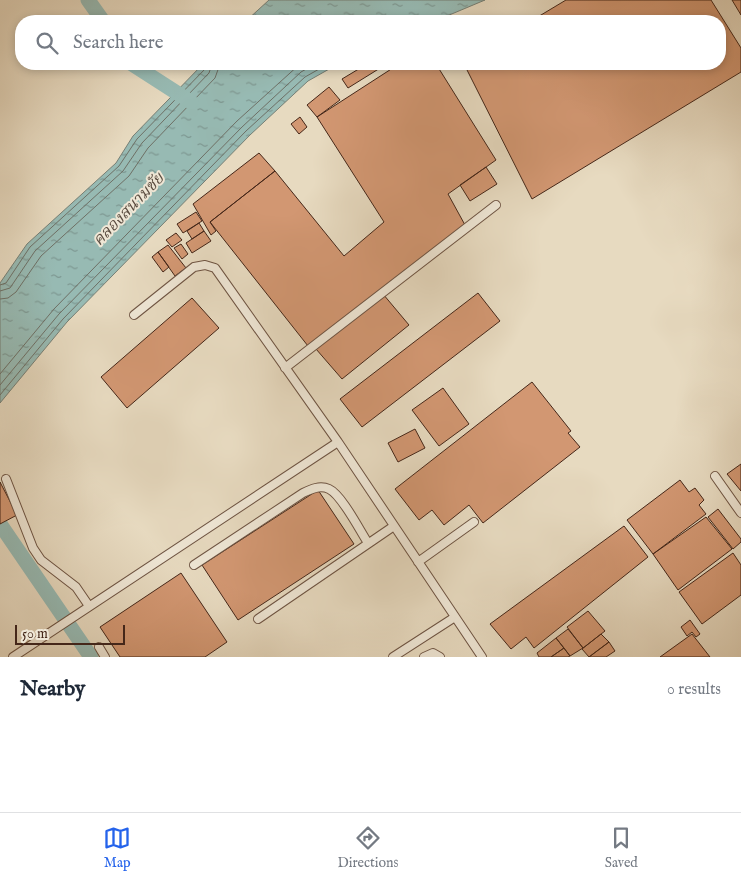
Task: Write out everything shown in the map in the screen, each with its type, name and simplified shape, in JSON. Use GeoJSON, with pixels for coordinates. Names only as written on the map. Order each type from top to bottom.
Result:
{"type":"FeatureCollection","features":[{"type":"Feature","properties":{"kind":"lane"},"geometry":{"type":"LineString","coordinates":[[285,368],[496,205]]}},
{"type":"Feature","properties":{"kind":"lane"},"geometry":{"type":"LineString","coordinates":[[134,315],[194,267],[205,265],[215,268],[338,442],[482,657]]}},
{"type":"Feature","properties":{"kind":"lane"},"geometry":{"type":"LineString","coordinates":[[12,657],[338,442]]}},
{"type":"Feature","properties":{"kind":"lane"},"geometry":{"type":"LineString","coordinates":[[715,476],[741,513]]}},
{"type":"Feature","properties":{"kind":"lane"},"geometry":{"type":"LineString","coordinates":[[6,479],[33,548],[41,560],[76,587],[89,606]]}},
{"type":"Feature","properties":{"kind":"lane"},"geometry":{"type":"LineString","coordinates":[[194,565],[303,493],[316,488],[329,489],[337,495],[368,543]]}},
{"type":"Feature","properties":{"kind":"lane"},"geometry":{"type":"LineString","coordinates":[[418,562],[474,522]]}},
{"type":"Feature","properties":{"kind":"lane"},"geometry":{"type":"LineString","coordinates":[[258,619],[394,526]]}},
{"type":"Feature","properties":{"kind":"lane"},"geometry":{"type":"LineString","coordinates":[[393,657],[455,618]]}},
{"type":"Feature","properties":{"kind":"lane"},"geometry":{"type":"LineString","coordinates":[[99,647],[105,657]]}},
{"type":"Feature","properties":{"kind":"lane"},"geometry":{"type":"LineString","coordinates":[[424,657],[433,653],[440,657]]}},
{"type":"Feature","properties":{"kind":"water"},"geometry":{"type":"Polygon","coordinates":[[[269,0],[485,0],[449,15],[253,15],[269,0]]]}},
{"type":"Feature","properties":{"kind":"water","name":"คลองสนามชัย"},"geometry":{"type":"Polygon","coordinates":[[[197,70],[327,70],[308,81],[250,135],[67,322],[0,403],[0,283],[27,244],[116,163],[133,136],[197,70]]]}},
{"type":"Feature","properties":{"kind":"building"},"geometry":{"type":"Polygon","coordinates":[[[566,0],[711,0],[720,15],[541,15],[566,0]]]}},
{"type":"Feature","properties":{"kind":"building"},"geometry":{"type":"Polygon","coordinates":[[[732,0],[741,0],[741,15],[732,0]]]}},
{"type":"Feature","properties":{"kind":"building"},"geometry":{"type":"Polygon","coordinates":[[[726,24],[741,48],[741,72],[532,199],[467,70],[726,70],[726,24]]]}},
{"type":"Feature","properties":{"kind":"building"},"geometry":{"type":"Polygon","coordinates":[[[357,70],[377,70],[348,88],[342,79],[357,70]]]}},
{"type":"Feature","properties":{"kind":"building"},"geometry":{"type":"Polygon","coordinates":[[[390,70],[440,70],[496,160],[448,194],[465,225],[308,346],[210,222],[275,171],[344,256],[384,222],[317,117],[390,70]]]}},
{"type":"Feature","properties":{"kind":"building"},"geometry":{"type":"Polygon","coordinates":[[[329,87],[340,100],[317,117],[307,105],[329,87]]]}},
{"type":"Feature","properties":{"kind":"building"},"geometry":{"type":"Polygon","coordinates":[[[300,117],[307,127],[299,134],[291,124],[300,117]]]}},
{"type":"Feature","properties":{"kind":"building"},"geometry":{"type":"Polygon","coordinates":[[[259,153],[275,171],[210,222],[216,231],[211,235],[193,204],[259,153]]]}},
{"type":"Feature","properties":{"kind":"building"},"geometry":{"type":"Polygon","coordinates":[[[486,167],[497,184],[470,201],[460,185],[486,167]]]}},
{"type":"Feature","properties":{"kind":"building"},"geometry":{"type":"Polygon","coordinates":[[[196,212],[202,221],[183,233],[177,224],[196,212]]]}},
{"type":"Feature","properties":{"kind":"building"},"geometry":{"type":"Polygon","coordinates":[[[199,223],[204,231],[192,239],[187,231],[199,223]]]}},
{"type":"Feature","properties":{"kind":"building"},"geometry":{"type":"Polygon","coordinates":[[[204,231],[211,241],[192,253],[186,243],[204,231]]]}},
{"type":"Feature","properties":{"kind":"building"},"geometry":{"type":"Polygon","coordinates":[[[176,233],[182,240],[172,247],[166,240],[176,233]]]}},
{"type":"Feature","properties":{"kind":"building"},"geometry":{"type":"Polygon","coordinates":[[[181,244],[188,254],[182,259],[174,248],[181,244]]]}},
{"type":"Feature","properties":{"kind":"building"},"geometry":{"type":"Polygon","coordinates":[[[168,245],[186,268],[175,276],[158,252],[168,245]]]}},
{"type":"Feature","properties":{"kind":"building"},"geometry":{"type":"Polygon","coordinates":[[[158,252],[169,267],[163,272],[152,257],[158,252]]]}},
{"type":"Feature","properties":{"kind":"building"},"geometry":{"type":"Polygon","coordinates":[[[478,293],[500,321],[362,427],[340,399],[478,293]]]}},
{"type":"Feature","properties":{"kind":"building"},"geometry":{"type":"Polygon","coordinates":[[[383,294],[409,325],[342,379],[316,349],[383,294]]]}},
{"type":"Feature","properties":{"kind":"building"},"geometry":{"type":"Polygon","coordinates":[[[192,298],[219,328],[127,408],[101,377],[192,298]]]}},
{"type":"Feature","properties":{"kind":"building"},"geometry":{"type":"Polygon","coordinates":[[[532,382],[571,431],[568,433],[580,447],[483,523],[469,505],[444,525],[432,510],[419,520],[395,489],[532,382]]]}},
{"type":"Feature","properties":{"kind":"building"},"geometry":{"type":"Polygon","coordinates":[[[443,388],[469,424],[439,446],[412,410],[443,388]]]}},
{"type":"Feature","properties":{"kind":"building"},"geometry":{"type":"Polygon","coordinates":[[[415,429],[425,448],[398,462],[388,443],[415,429]]]}},
{"type":"Feature","properties":{"kind":"building"},"geometry":{"type":"Polygon","coordinates":[[[741,464],[741,491],[727,474],[741,464]]]}},
{"type":"Feature","properties":{"kind":"building"},"geometry":{"type":"Polygon","coordinates":[[[680,480],[689,492],[695,488],[704,500],[699,505],[706,514],[653,554],[627,520],[680,480]]]}},
{"type":"Feature","properties":{"kind":"building"},"geometry":{"type":"Polygon","coordinates":[[[0,482],[17,515],[0,524],[0,482]]]}},
{"type":"Feature","properties":{"kind":"building"},"geometry":{"type":"Polygon","coordinates":[[[318,490],[354,544],[238,620],[202,565],[318,490]]]}},
{"type":"Feature","properties":{"kind":"building"},"geometry":{"type":"Polygon","coordinates":[[[718,509],[741,539],[741,542],[733,549],[708,517],[718,509]]]}},
{"type":"Feature","properties":{"kind":"building"},"geometry":{"type":"Polygon","coordinates":[[[706,517],[732,549],[678,590],[653,554],[706,517]]]}},
{"type":"Feature","properties":{"kind":"building"},"geometry":{"type":"Polygon","coordinates":[[[624,526],[648,557],[534,648],[526,637],[511,649],[490,624],[624,526]]]}},
{"type":"Feature","properties":{"kind":"building"},"geometry":{"type":"Polygon","coordinates":[[[733,553],[741,565],[741,595],[702,624],[679,592],[733,553]]]}},
{"type":"Feature","properties":{"kind":"building"},"geometry":{"type":"Polygon","coordinates":[[[181,573],[227,642],[205,657],[120,657],[100,627],[181,573]]]}},
{"type":"Feature","properties":{"kind":"building"},"geometry":{"type":"Polygon","coordinates":[[[588,611],[605,631],[583,648],[567,627],[588,611]]]}},
{"type":"Feature","properties":{"kind":"building"},"geometry":{"type":"Polygon","coordinates":[[[690,620],[700,634],[696,637],[692,632],[687,636],[681,627],[690,620]]]}},
{"type":"Feature","properties":{"kind":"building"},"geometry":{"type":"Polygon","coordinates":[[[568,629],[583,648],[570,656],[556,638],[568,629]]]}},
{"type":"Feature","properties":{"kind":"building"},"geometry":{"type":"Polygon","coordinates":[[[601,634],[609,642],[589,657],[582,649],[601,634]]]}},
{"type":"Feature","properties":{"kind":"building"},"geometry":{"type":"Polygon","coordinates":[[[692,634],[710,657],[660,657],[692,634]]]}},
{"type":"Feature","properties":{"kind":"building"},"geometry":{"type":"Polygon","coordinates":[[[556,638],[564,648],[551,657],[539,657],[537,653],[556,638]]]}},
{"type":"Feature","properties":{"kind":"building"},"geometry":{"type":"Polygon","coordinates":[[[609,642],[615,651],[606,657],[589,657],[609,642]]]}},
{"type":"Feature","properties":{"kind":"building"},"geometry":{"type":"Polygon","coordinates":[[[564,648],[570,656],[551,657],[564,648]]]}},
{"type":"Feature","properties":{"kind":"waterway"},"geometry":{"type":"LineString","coordinates":[[88,0],[99,15]]}},
{"type":"Feature","properties":{"kind":"waterway"},"geometry":{"type":"LineString","coordinates":[[141,70],[191,102]]}},
{"type":"Feature","properties":{"kind":"waterway"},"geometry":{"type":"LineString","coordinates":[[0,524],[91,657]]}}]}
